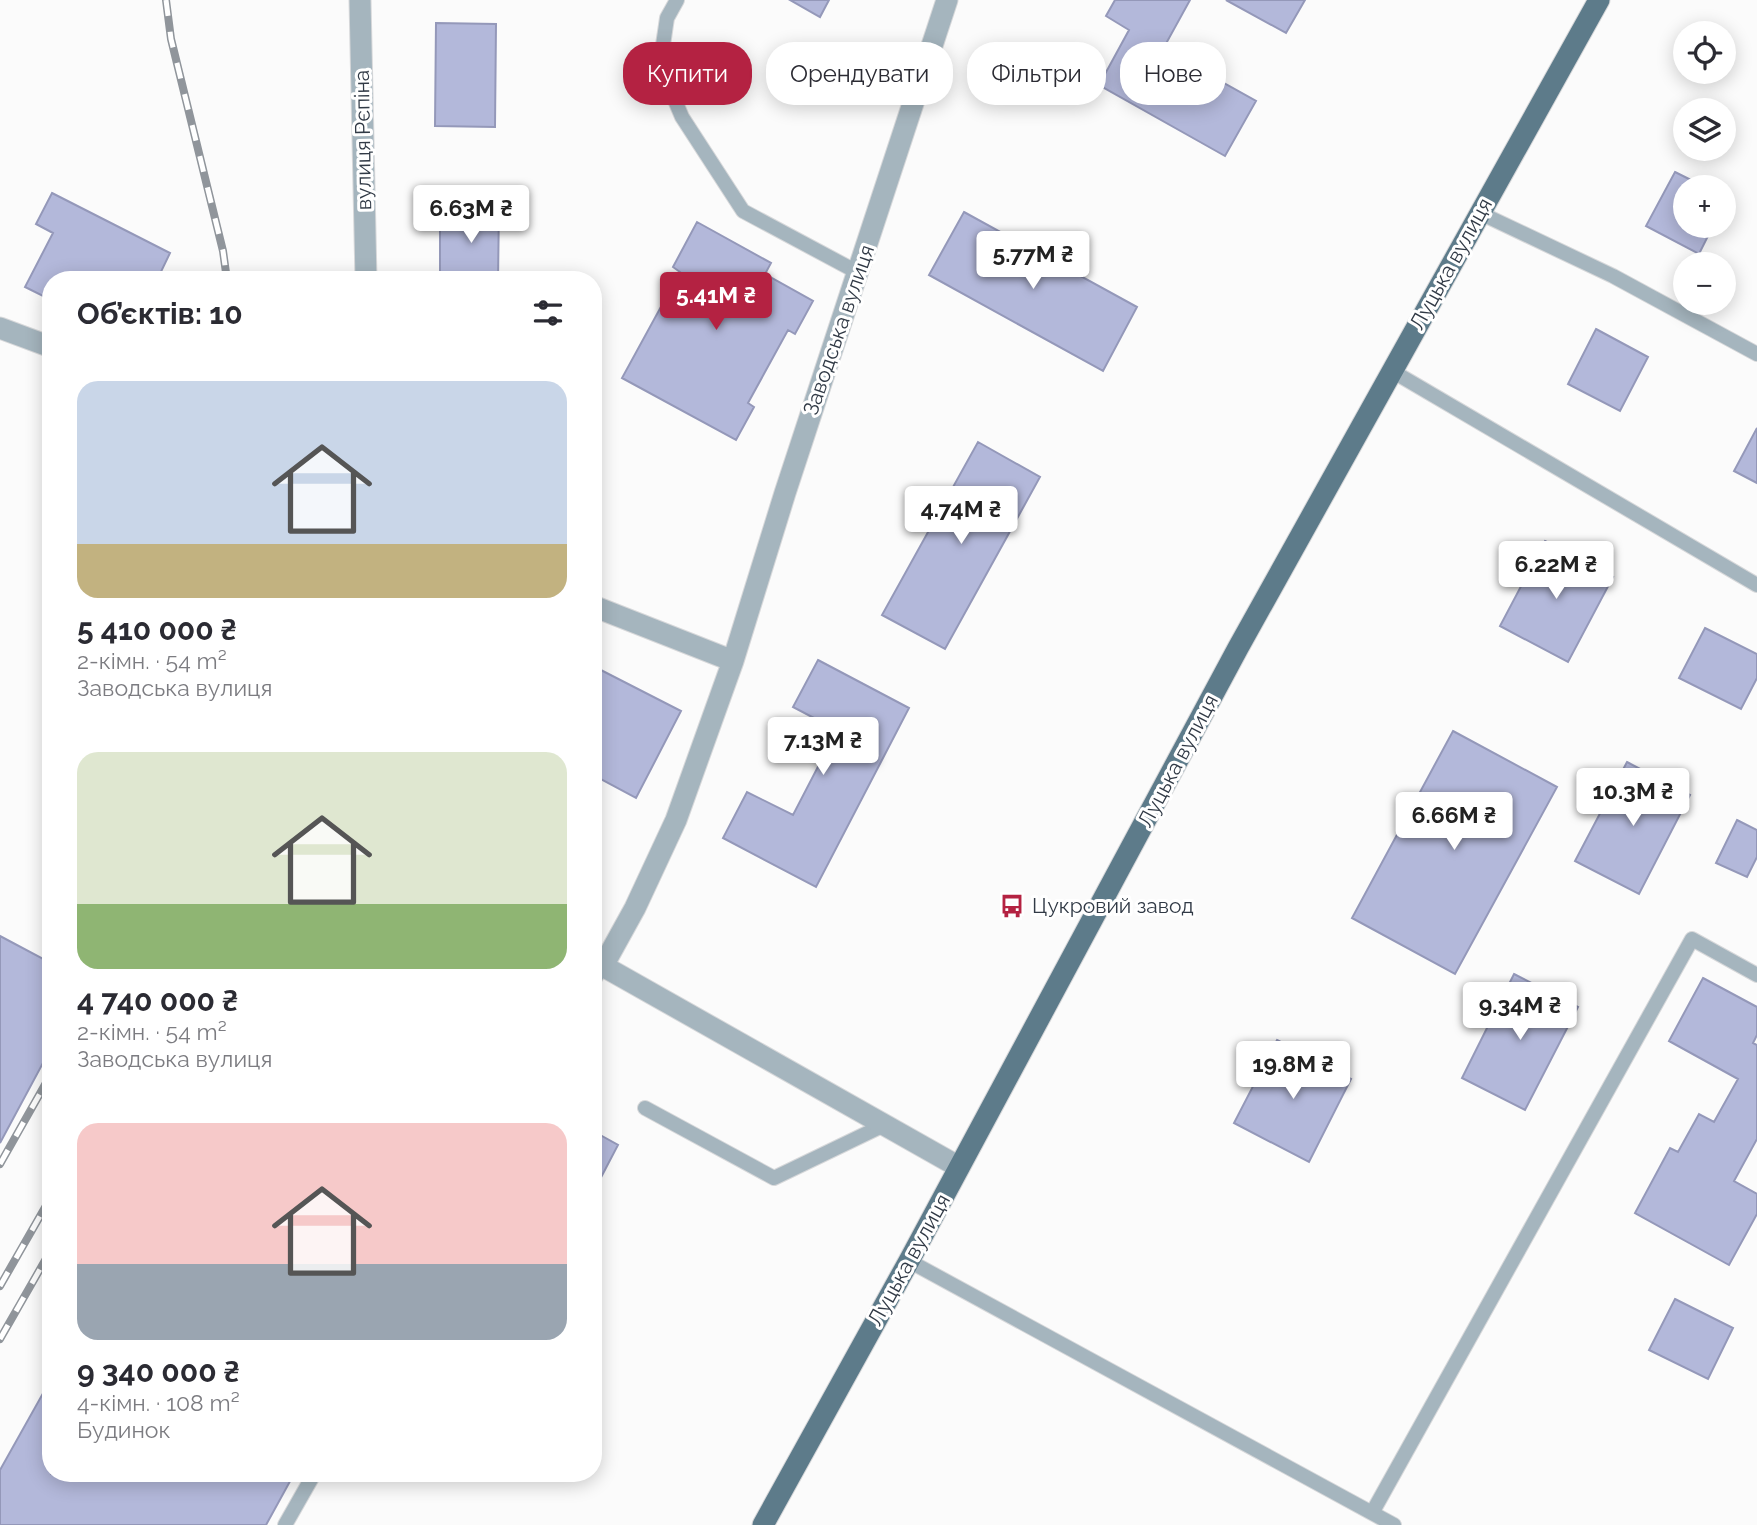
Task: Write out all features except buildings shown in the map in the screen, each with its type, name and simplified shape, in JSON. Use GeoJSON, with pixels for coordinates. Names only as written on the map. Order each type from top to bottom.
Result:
{"type":"FeatureCollection","features":[{"type":"Feature","properties":{"kind":"main road","name":"Луцька вулиця"},"geometry":{"type":"LineString","coordinates":[[763,1525],[909,1261],[1238,648],[1599,0]]}},
{"type":"Feature","properties":{"kind":"street","name":"вулиця Рєпіна"},"geometry":{"type":"LineString","coordinates":[[360,0],[366,271]]}},
{"type":"Feature","properties":{"kind":"street","name":"Заводська вулиця"},"geometry":{"type":"LineString","coordinates":[[602,967],[635,908],[676,820],[733,661],[785,493],[947,0]]}},
{"type":"Feature","properties":{"kind":"street"},"geometry":{"type":"LineString","coordinates":[[0,328],[42,344]]}},
{"type":"Feature","properties":{"kind":"street"},"geometry":{"type":"LineString","coordinates":[[602,610],[733,661]]}},
{"type":"Feature","properties":{"kind":"street"},"geometry":{"type":"LineString","coordinates":[[602,976],[959,1167]]}},
{"type":"Feature","properties":{"kind":"lane"},"geometry":{"type":"LineString","coordinates":[[677,0],[667,18],[660,65],[682,117],[743,211],[859,273]]}},
{"type":"Feature","properties":{"kind":"lane"},"geometry":{"type":"LineString","coordinates":[[1480,212],[1614,276],[1757,354]]}},
{"type":"Feature","properties":{"kind":"lane"},"geometry":{"type":"LineString","coordinates":[[1392,371],[1757,585]]}},
{"type":"Feature","properties":{"kind":"lane"},"geometry":{"type":"LineString","coordinates":[[1372,1513],[1692,939],[1757,975]]}},
{"type":"Feature","properties":{"kind":"lane"},"geometry":{"type":"LineString","coordinates":[[645,1108],[774,1178],[884,1125]]}},
{"type":"Feature","properties":{"kind":"lane"},"geometry":{"type":"LineString","coordinates":[[909,1261],[1394,1525]]}},
{"type":"Feature","properties":{"kind":"lane"},"geometry":{"type":"LineString","coordinates":[[285,1525],[309,1482]]}},
{"type":"Feature","properties":{"kind":"railway"},"geometry":{"type":"LineString","coordinates":[[166,0],[171,39],[226,271]]}},
{"type":"Feature","properties":{"kind":"railway"},"geometry":{"type":"LineString","coordinates":[[0,1164],[42,1090]]}},
{"type":"Feature","properties":{"kind":"railway"},"geometry":{"type":"LineString","coordinates":[[0,1286],[42,1213]]}},
{"type":"Feature","properties":{"kind":"railway"},"geometry":{"type":"LineString","coordinates":[[0,1339],[42,1266]]}},
{"type":"Feature","properties":{"kind":"place","name":"Цукровий завод"},"geometry":{"type":"Point","coordinates":[1012,906]}}]}
